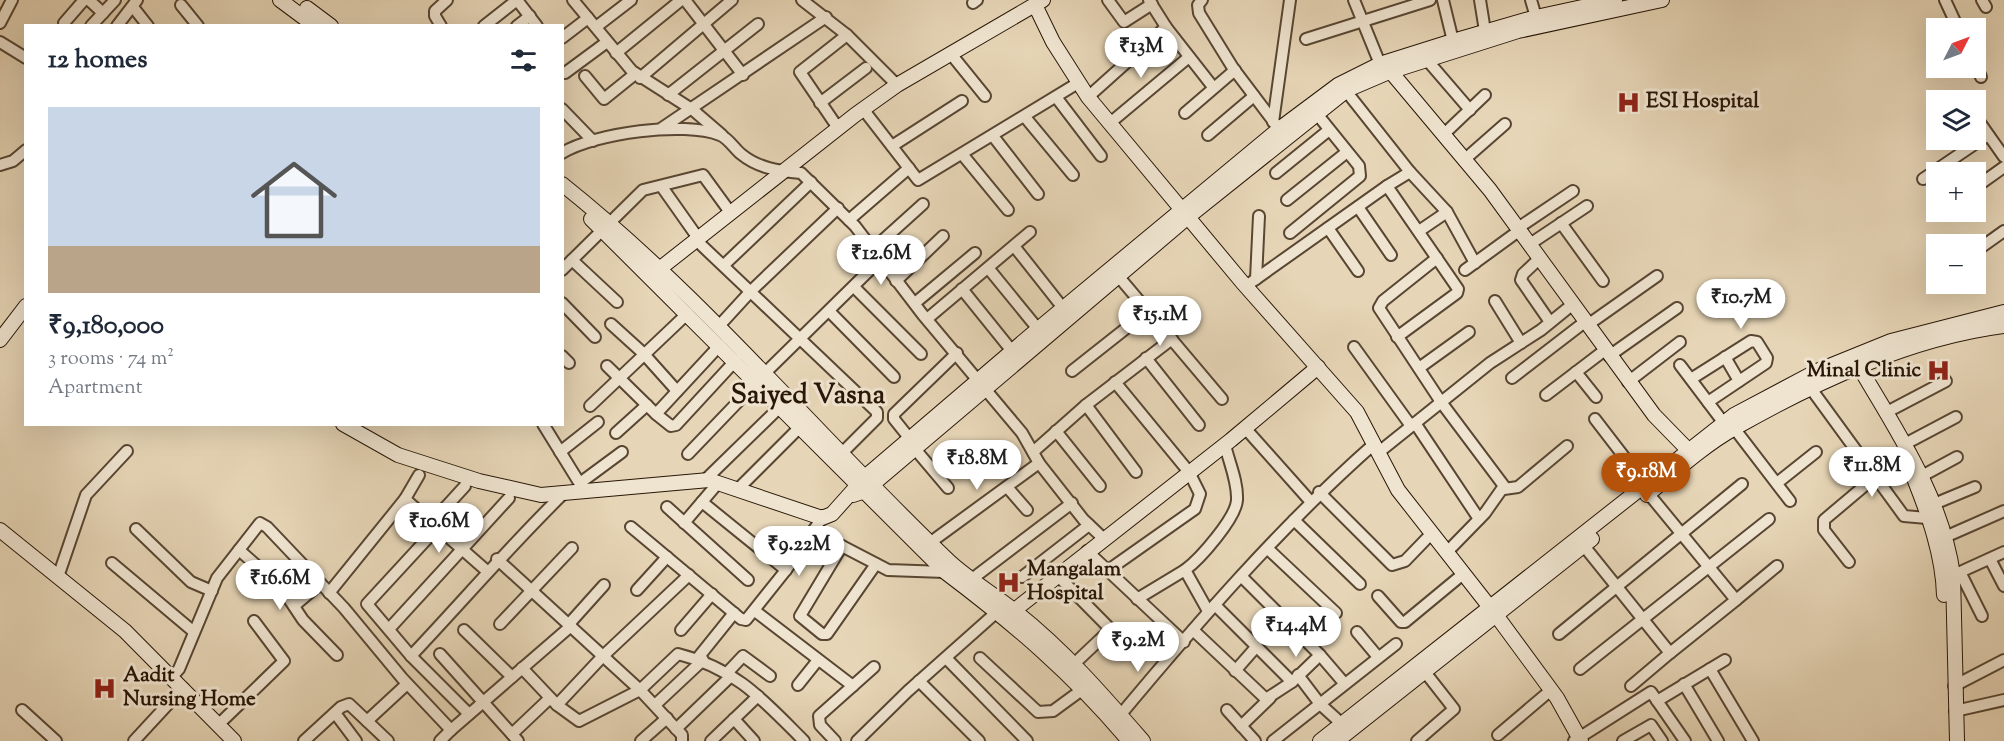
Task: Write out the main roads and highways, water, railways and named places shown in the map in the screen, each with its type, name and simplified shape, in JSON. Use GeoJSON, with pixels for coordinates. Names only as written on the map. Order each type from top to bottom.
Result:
{"type":"FeatureCollection","features":[{"type":"Feature","properties":{"kind":"place","name":"ESI Hospital"},"geometry":{"type":"Point","coordinates":[1628,102]}},
{"type":"Feature","properties":{"kind":"place","name":"Minal Clinic"},"geometry":{"type":"Point","coordinates":[1939,371]}},
{"type":"Feature","properties":{"kind":"place","name":"Mangalam Hospital"},"geometry":{"type":"Point","coordinates":[1009,582]}},
{"type":"Feature","properties":{"kind":"place","name":"Aadit Nursing Home"},"geometry":{"type":"Point","coordinates":[105,688]}},
{"type":"Feature","properties":{"kind":"district","name":"Saiyed Vasna"},"geometry":{"type":"Point","coordinates":[808,396]}}]}
